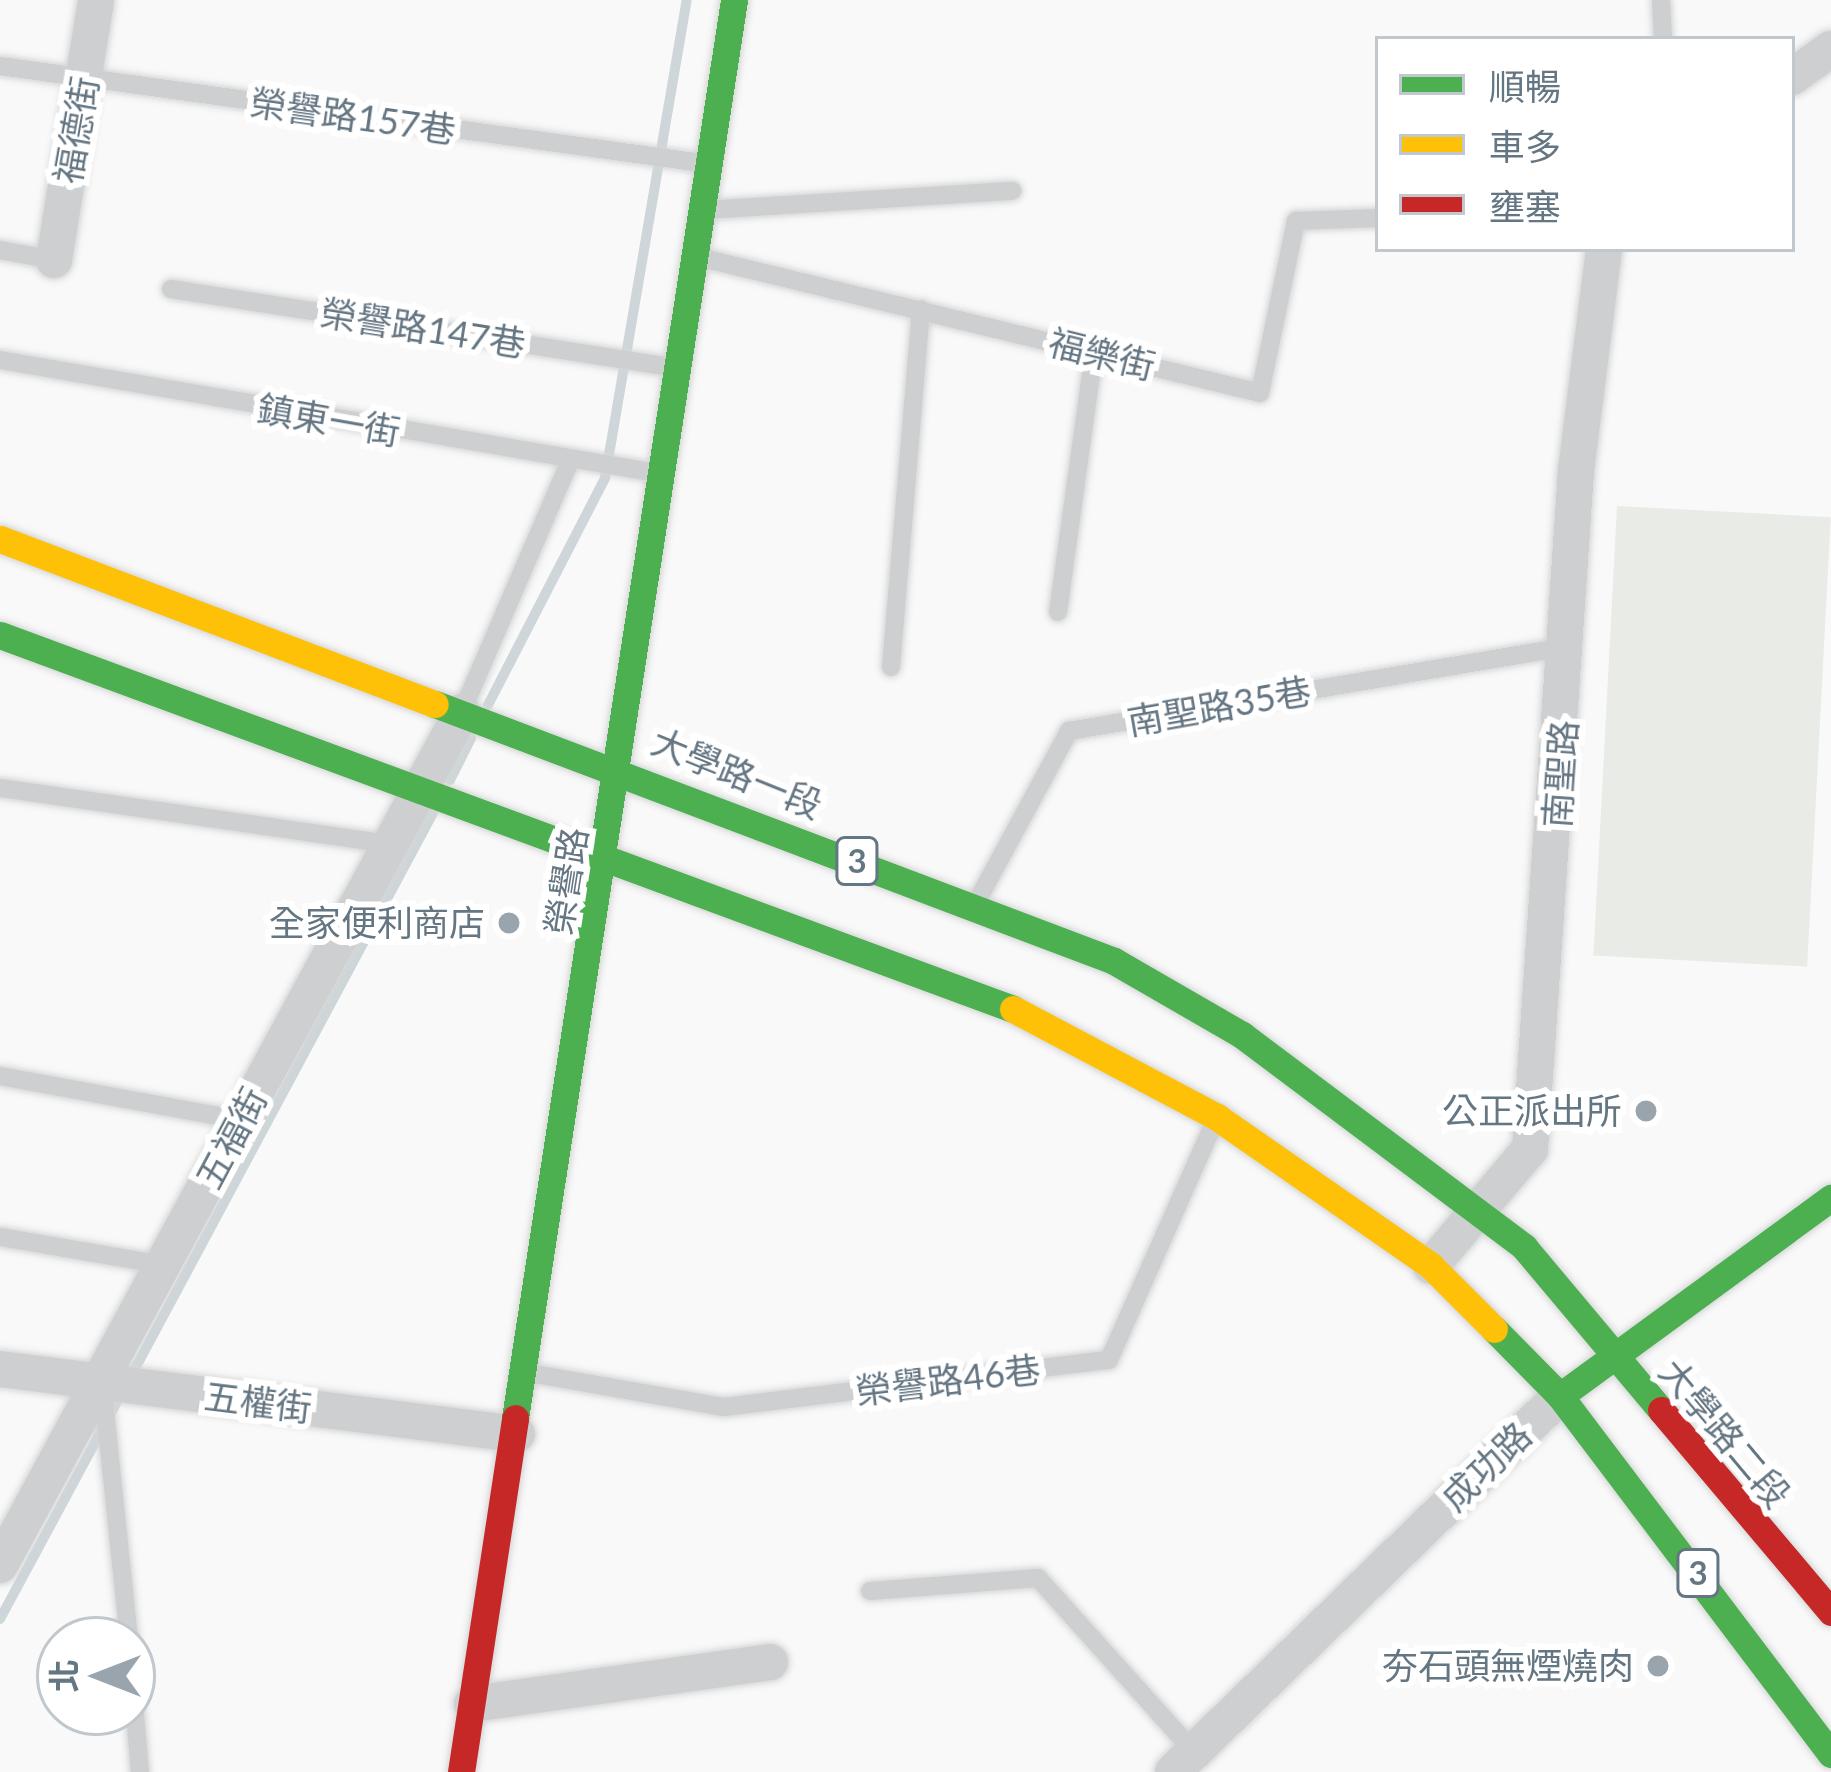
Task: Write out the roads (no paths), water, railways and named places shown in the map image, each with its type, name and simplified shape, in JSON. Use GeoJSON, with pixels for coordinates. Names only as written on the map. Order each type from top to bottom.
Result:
{"type":"FeatureCollection","features":[{"type":"Feature","properties":{"kind":"main road","name":"榮譽路"},"geometry":{"type":"LineString","coordinates":[[461,1772],[621,765],[659,474],[734,0]]}},
{"type":"Feature","properties":{"kind":"main road","name":"大學路一段"},"geometry":{"type":"LineString","coordinates":[[0,539],[462,712],[621,765],[972,910],[1114,961],[1206,1013],[1485,1209],[1613,1353]]}},
{"type":"Feature","properties":{"kind":"main road","name":"3"},"geometry":{"type":"LineString","coordinates":[[0,635],[415,790],[606,854],[1024,1013],[1216,1117],[1432,1266],[1560,1396],[1831,1754]]}},
{"type":"Feature","properties":{"kind":"main road","name":"成功路"},"geometry":{"type":"LineString","coordinates":[[1560,1396],[1831,1198]]}},
{"type":"Feature","properties":{"kind":"main road","name":"大學路二段"},"geometry":{"type":"LineString","coordinates":[[1613,1353],[1831,1612]]}},
{"type":"Feature","properties":{"kind":"street","name":"福德街"},"geometry":{"type":"LineString","coordinates":[[54,260],[96,0]]}},
{"type":"Feature","properties":{"kind":"street"},"geometry":{"type":"LineString","coordinates":[[1795,75],[1831,49]]}},
{"type":"Feature","properties":{"kind":"street","name":"南聖路"},"geometry":{"type":"LineString","coordinates":[[1432,1266],[1485,1209],[1530,1149],[1570,646],[1576,471],[1604,252]]}},
{"type":"Feature","properties":{"kind":"street","name":"五福街"},"geometry":{"type":"LineString","coordinates":[[0,1565],[415,790],[462,712]]}},
{"type":"Feature","properties":{"kind":"street","name":"五權街"},"geometry":{"type":"LineString","coordinates":[[0,1370],[517,1434]]}},
{"type":"Feature","properties":{"kind":"street","name":"成功路"},"geometry":{"type":"LineString","coordinates":[[1184,1762],[1560,1396]]}},
{"type":"Feature","properties":{"kind":"street"},"geometry":{"type":"LineString","coordinates":[[472,1704],[770,1662]]}},
{"type":"Feature","properties":{"kind":"lane"},"geometry":{"type":"LineString","coordinates":[[1661,0],[1663,36]]}},
{"type":"Feature","properties":{"kind":"lane","name":"榮譽路157巷"},"geometry":{"type":"LineString","coordinates":[[0,66],[705,164]]}},
{"type":"Feature","properties":{"kind":"lane"},"geometry":{"type":"LineString","coordinates":[[700,211],[1012,191]]}},
{"type":"Feature","properties":{"kind":"lane","name":"福樂街"},"geometry":{"type":"LineString","coordinates":[[694,256],[1260,393],[1296,221],[1375,218]]}},
{"type":"Feature","properties":{"kind":"lane"},"geometry":{"type":"LineString","coordinates":[[0,250],[54,260]]}},
{"type":"Feature","properties":{"kind":"lane","name":"榮譽路147巷"},"geometry":{"type":"LineString","coordinates":[[171,289],[675,368]]}},
{"type":"Feature","properties":{"kind":"lane"},"geometry":{"type":"LineString","coordinates":[[891,667],[921,309]]}},
{"type":"Feature","properties":{"kind":"lane"},"geometry":{"type":"LineString","coordinates":[[1058,612],[1094,352]]}},
{"type":"Feature","properties":{"kind":"lane","name":"鎮東一街"},"geometry":{"type":"LineString","coordinates":[[0,361],[569,463],[659,474]]}},
{"type":"Feature","properties":{"kind":"lane"},"geometry":{"type":"LineString","coordinates":[[462,712],[569,463]]}},
{"type":"Feature","properties":{"kind":"lane","name":"南聖路35巷"},"geometry":{"type":"LineString","coordinates":[[972,910],[1069,731],[1570,646]]}},
{"type":"Feature","properties":{"kind":"lane"},"geometry":{"type":"LineString","coordinates":[[0,788],[388,844]]}},
{"type":"Feature","properties":{"kind":"lane"},"geometry":{"type":"LineString","coordinates":[[0,1076],[240,1120]]}},
{"type":"Feature","properties":{"kind":"lane","name":"榮譽路46巷"},"geometry":{"type":"LineString","coordinates":[[524,1372],[724,1407],[1108,1360],[1216,1117]]}},
{"type":"Feature","properties":{"kind":"lane"},"geometry":{"type":"LineString","coordinates":[[0,1237],[163,1264]]}},
{"type":"Feature","properties":{"kind":"lane"},"geometry":{"type":"LineString","coordinates":[[101,1381],[112,1442],[127,1616]]}},
{"type":"Feature","properties":{"kind":"lane"},"geometry":{"type":"LineString","coordinates":[[869,1591],[1038,1578],[1184,1762]]}},
{"type":"Feature","properties":{"kind":"lane"},"geometry":{"type":"LineString","coordinates":[[137,1736],[140,1772]]}},
{"type":"Feature","properties":{"kind":"waterway"},"geometry":{"type":"LineString","coordinates":[[488,705],[605,478],[687,0]]}},
{"type":"Feature","properties":{"kind":"waterway"},"geometry":{"type":"LineString","coordinates":[[450,780],[471,738]]}},
{"type":"Feature","properties":{"kind":"waterway"},"geometry":{"type":"LineString","coordinates":[[130,1378],[433,813]]}},
{"type":"Feature","properties":{"kind":"waterway"},"geometry":{"type":"LineString","coordinates":[[0,1619],[121,1394]]}},
{"type":"Feature","properties":{"kind":"place","name":"全家便利商店"},"geometry":{"type":"Point","coordinates":[509,923]}},
{"type":"Feature","properties":{"kind":"place","name":"公正派出所"},"geometry":{"type":"Point","coordinates":[1646,1111]}},
{"type":"Feature","properties":{"kind":"place","name":"夯石頭無煙燒肉"},"geometry":{"type":"Point","coordinates":[1658,1666]}}]}
